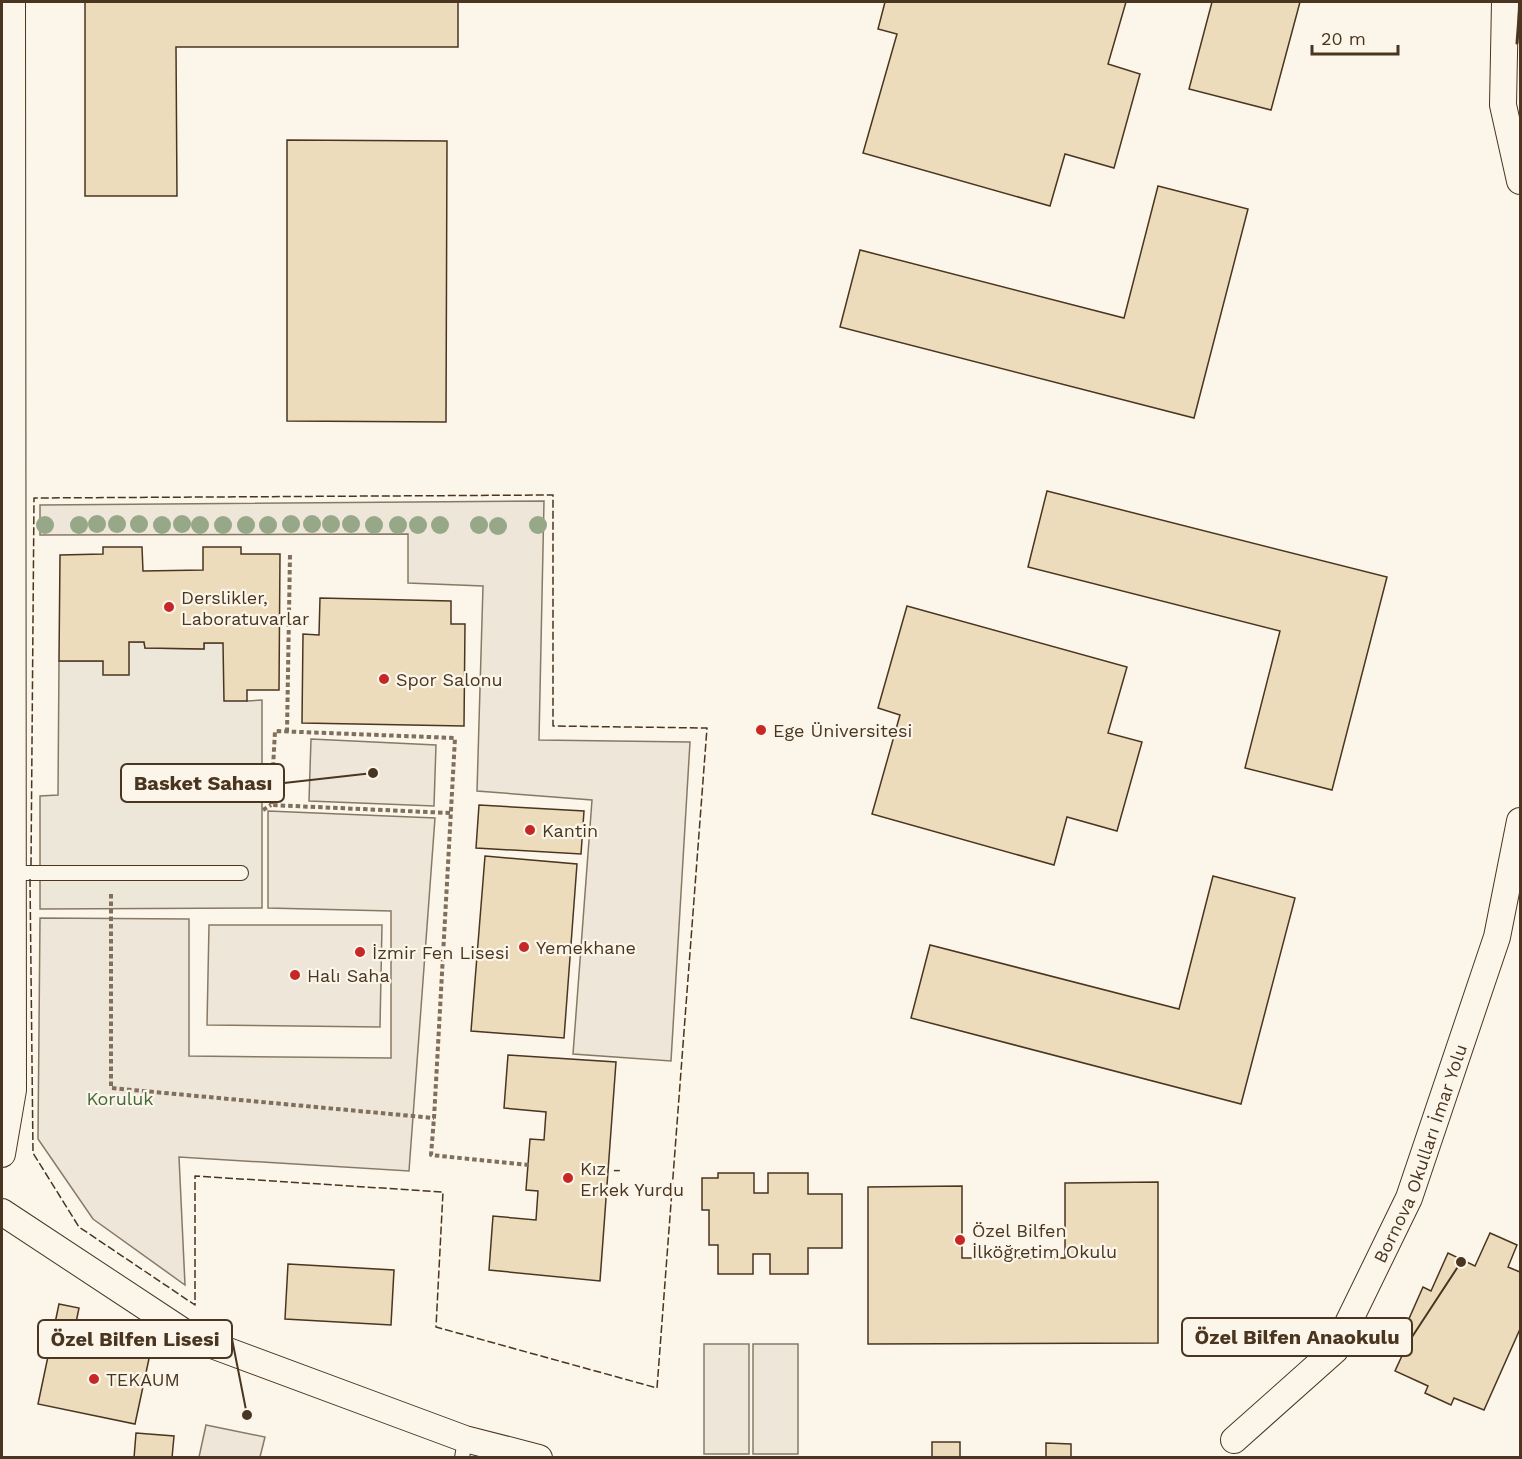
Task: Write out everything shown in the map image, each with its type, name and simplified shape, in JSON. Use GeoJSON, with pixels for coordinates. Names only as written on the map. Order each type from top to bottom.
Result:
{"type":"FeatureCollection","features":[{"type":"Feature","properties":{"kind":"street"},"geometry":{"type":"LineString","coordinates":[[2,1154],[13,1090],[12,2]]}},
{"type":"Feature","properties":{"kind":"street"},"geometry":{"type":"LineString","coordinates":[[1505,2],[1503,105],[1521,182]]}},
{"type":"Feature","properties":{"kind":"street","name":"Bornova Okulları İmar Yolu"},"geometry":{"type":"LineString","coordinates":[[1234,1440],[1335,1350],[1409,1198],[1497,937],[1521,821]]}},
{"type":"Feature","properties":{"kind":"street"},"geometry":{"type":"LineString","coordinates":[[2,1212],[193,1338],[463,1448],[539,1458]]}},
{"type":"Feature","properties":{"kind":"lane"},"geometry":{"type":"LineString","coordinates":[[13,873],[241,873]]}},
{"type":"Feature","properties":{"kind":"path"},"geometry":{"type":"LineString","coordinates":[[287,732],[291,554]]}},
{"type":"Feature","properties":{"kind":"path"},"geometry":{"type":"LineString","coordinates":[[271,805],[275,731],[455,738],[431,1155],[529,1165]]}},
{"type":"Feature","properties":{"kind":"path"},"geometry":{"type":"LineString","coordinates":[[263,810],[271,805],[450,813]]}},
{"type":"Feature","properties":{"kind":"path"},"geometry":{"type":"LineString","coordinates":[[111,873],[111,1089],[434,1118]]}},
{"type":"Feature","properties":{"kind":"green space"},"geometry":{"type":"Polygon","coordinates":[[[544,501],[539,740],[690,742],[671,1061],[573,1054],[592,800],[477,791],[483,586],[408,583],[408,534],[40,535],[40,505],[544,501]]]}},
{"type":"Feature","properties":{"kind":"green space"},"geometry":{"type":"Polygon","coordinates":[[[311,739],[436,745],[434,806],[309,801],[311,739]]]}},
{"type":"Feature","properties":{"kind":"green space","name":"Koruluk"},"geometry":{"type":"Polygon","coordinates":[[[268,811],[435,818],[409,1171],[179,1157],[185,1285],[93,1219],[38,1139],[40,918],[189,919],[189,1056],[391,1058],[391,911],[268,908],[268,811]]]}},
{"type":"Feature","properties":{"kind":"green space","name":"Halı Saha"},"geometry":{"type":"Polygon","coordinates":[[[209,925],[382,925],[380,1027],[207,1025],[209,925]]]}},
{"type":"Feature","properties":{"kind":"green space"},"geometry":{"type":"Polygon","coordinates":[[[704,1344],[749,1344],[749,1454],[704,1454],[704,1344]]]}},
{"type":"Feature","properties":{"kind":"green space"},"geometry":{"type":"Polygon","coordinates":[[[753,1344],[798,1344],[798,1454],[753,1454],[753,1344]]]}},
{"type":"Feature","properties":{"kind":"green space"},"geometry":{"type":"Polygon","coordinates":[[[206,1425],[265,1437],[260,1457],[199,1457],[206,1425]]]}},
{"type":"Feature","properties":{"kind":"shaded area"},"geometry":{"type":"Polygon","coordinates":[[[129,642],[144,642],[145,648],[204,649],[204,643],[223,643],[247,701],[262,700],[262,908],[40,909],[40,796],[58,795],[59,661],[103,661],[129,642]]]}},
{"type":"Feature","properties":{"kind":"building"},"geometry":{"type":"Polygon","coordinates":[[[85,2],[458,2],[458,47],[176,47],[177,196],[85,196],[85,2]]]}},
{"type":"Feature","properties":{"kind":"building"},"geometry":{"type":"Polygon","coordinates":[[[885,2],[1126,2],[1108,64],[1140,74],[1114,168],[1065,154],[1050,206],[863,153],[897,34],[878,29],[885,2]]]}},
{"type":"Feature","properties":{"kind":"building"},"geometry":{"type":"Polygon","coordinates":[[[1212,2],[1300,2],[1271,110],[1189,89],[1212,2]]]}},
{"type":"Feature","properties":{"kind":"building"},"geometry":{"type":"Polygon","coordinates":[[[287,140],[447,141],[446,422],[287,421],[287,140]]]}},
{"type":"Feature","properties":{"kind":"building"},"geometry":{"type":"Polygon","coordinates":[[[1158,186],[1248,209],[1194,418],[840,327],[860,250],[1124,318],[1158,186]]]}},
{"type":"Feature","properties":{"kind":"building"},"geometry":{"type":"Polygon","coordinates":[[[1047,491],[1387,577],[1332,790],[1245,768],[1280,631],[1028,567],[1047,491]]]}},
{"type":"Feature","properties":{"kind":"building","name":"Derslikler, Laboratuvarlar"},"geometry":{"type":"Polygon","coordinates":[[[103,547],[142,547],[143,571],[203,570],[203,547],[241,547],[241,554],[280,554],[279,690],[247,690],[247,701],[224,701],[223,643],[204,643],[204,649],[145,648],[144,642],[129,642],[129,675],[103,675],[103,661],[59,661],[60,555],[103,554],[103,547]]]}},
{"type":"Feature","properties":{"kind":"building","name":"Spor Salonu"},"geometry":{"type":"Polygon","coordinates":[[[320,598],[451,601],[451,624],[465,624],[464,726],[302,723],[303,634],[319,635],[320,598]]]}},
{"type":"Feature","properties":{"kind":"building"},"geometry":{"type":"Polygon","coordinates":[[[907,606],[1127,667],[1108,733],[1142,742],[1117,831],[1067,817],[1054,865],[872,814],[900,715],[878,708],[907,606]]]}},
{"type":"Feature","properties":{"kind":"building","name":"Kantin"},"geometry":{"type":"Polygon","coordinates":[[[479,805],[584,811],[581,854],[476,848],[479,805]]]}},
{"type":"Feature","properties":{"kind":"building","name":"Yemekhane"},"geometry":{"type":"Polygon","coordinates":[[[485,856],[577,864],[564,1038],[471,1031],[485,856]]]}},
{"type":"Feature","properties":{"kind":"building"},"geometry":{"type":"Polygon","coordinates":[[[1213,876],[1295,898],[1241,1104],[911,1018],[930,945],[1179,1009],[1213,876]]]}},
{"type":"Feature","properties":{"kind":"building","name":"Kız - Erkek Yurdu"},"geometry":{"type":"Polygon","coordinates":[[[508,1055],[616,1062],[600,1281],[489,1270],[493,1216],[536,1220],[538,1191],[526,1190],[530,1139],[544,1140],[546,1112],[504,1108],[508,1055]]]}},
{"type":"Feature","properties":{"kind":"building"},"geometry":{"type":"Polygon","coordinates":[[[718,1173],[754,1173],[754,1193],[768,1193],[768,1173],[808,1173],[808,1194],[842,1194],[842,1248],[808,1248],[808,1274],[770,1274],[770,1254],[753,1254],[753,1274],[718,1274],[718,1245],[709,1245],[709,1210],[702,1210],[702,1178],[718,1178],[718,1173]]]}},
{"type":"Feature","properties":{"kind":"building"},"geometry":{"type":"Polygon","coordinates":[[[1158,1182],[1158,1343],[868,1344],[868,1187],[962,1186],[962,1258],[1065,1258],[1065,1183],[1158,1182]]]}},
{"type":"Feature","properties":{"kind":"building"},"geometry":{"type":"Polygon","coordinates":[[[1490,1233],[1517,1245],[1508,1267],[1520,1272],[1520,1329],[1484,1410],[1454,1398],[1451,1405],[1425,1393],[1428,1386],[1395,1371],[1412,1334],[1404,1330],[1423,1287],[1431,1291],[1448,1253],[1475,1266],[1490,1233]]]}},
{"type":"Feature","properties":{"kind":"building"},"geometry":{"type":"Polygon","coordinates":[[[288,1264],[394,1270],[391,1325],[285,1319],[288,1264]]]}},
{"type":"Feature","properties":{"kind":"building","name":"TEKAUM"},"geometry":{"type":"Polygon","coordinates":[[[59,1304],[79,1308],[73,1337],[150,1354],[135,1424],[38,1404],[59,1304]]]}},
{"type":"Feature","properties":{"kind":"building"},"geometry":{"type":"Polygon","coordinates":[[[136,1433],[174,1436],[172,1458],[134,1458],[136,1433]]]}},
{"type":"Feature","properties":{"kind":"building"},"geometry":{"type":"Polygon","coordinates":[[[932,1442],[960,1442],[960,1458],[932,1458],[932,1442]]]}},
{"type":"Feature","properties":{"kind":"building"},"geometry":{"type":"Polygon","coordinates":[[[1046,1443],[1071,1444],[1071,1458],[1046,1458],[1046,1443]]]}},
{"type":"Feature","properties":{"kind":"fence"},"geometry":{"type":"LineString","coordinates":[[30,879],[33,1153],[79,1227],[195,1305],[195,1176],[443,1192],[436,1327],[657,1388],[707,728],[553,726],[553,495],[34,498],[31,866]]}},
{"type":"Feature","properties":{"kind":"wall"},"geometry":{"type":"LineString","coordinates":[[1517,43],[1520,4]]}},
{"type":"Feature","properties":{"kind":"place","name":"Derslikler, Laboratuvarlar"},"geometry":{"type":"Point","coordinates":[169,607]}},
{"type":"Feature","properties":{"kind":"place","name":"Spor Salonu"},"geometry":{"type":"Point","coordinates":[384,679]}},
{"type":"Feature","properties":{"kind":"place","name":"Ege Üniversitesi"},"geometry":{"type":"Point","coordinates":[761,730]}},
{"type":"Feature","properties":{"kind":"place","name":"Basket Sahası"},"geometry":{"type":"Point","coordinates":[373,773]}},
{"type":"Feature","properties":{"kind":"place","name":"Kantin"},"geometry":{"type":"Point","coordinates":[530,830]}},
{"type":"Feature","properties":{"kind":"place","name":"Yemekhane"},"geometry":{"type":"Point","coordinates":[524,947]}},
{"type":"Feature","properties":{"kind":"place","name":"İzmir Fen Lisesi"},"geometry":{"type":"Point","coordinates":[360,952]}},
{"type":"Feature","properties":{"kind":"place","name":"Halı Saha"},"geometry":{"type":"Point","coordinates":[295,975]}},
{"type":"Feature","properties":{"kind":"place","name":"Kız - Erkek Yurdu"},"geometry":{"type":"Point","coordinates":[568,1178]}},
{"type":"Feature","properties":{"kind":"place","name":"Özel Bilfen İlköğretim Okulu"},"geometry":{"type":"Point","coordinates":[960,1240]}},
{"type":"Feature","properties":{"kind":"place","name":"Özel Bilfen Anaokulu"},"geometry":{"type":"Point","coordinates":[1461,1262]}},
{"type":"Feature","properties":{"kind":"place","name":"TEKAUM"},"geometry":{"type":"Point","coordinates":[94,1379]}},
{"type":"Feature","properties":{"kind":"place","name":"Özel Bilfen Lisesi"},"geometry":{"type":"Point","coordinates":[247,1415]}}]}
